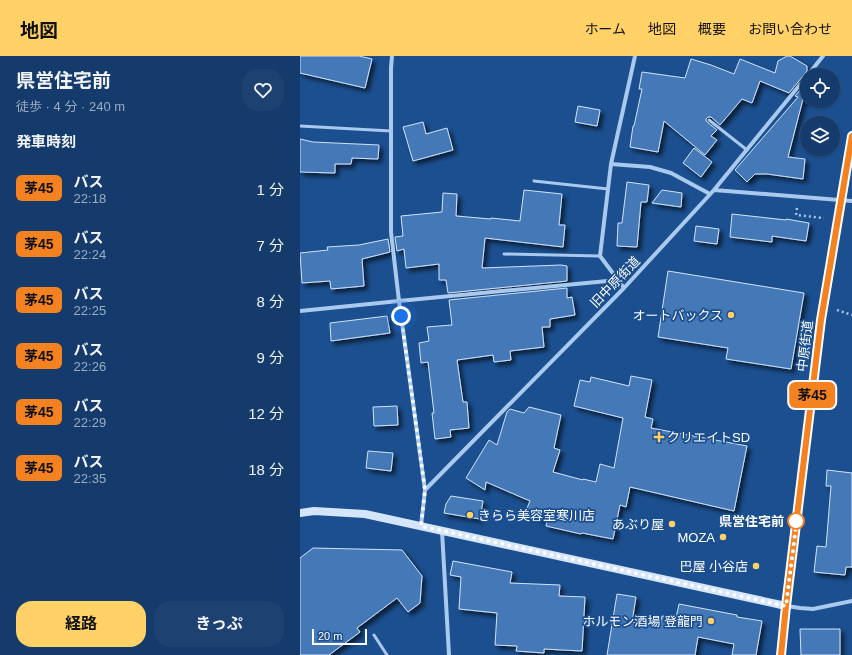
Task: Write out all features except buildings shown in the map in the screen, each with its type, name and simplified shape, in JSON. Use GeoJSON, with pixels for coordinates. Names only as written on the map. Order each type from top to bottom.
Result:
{"type":"FeatureCollection","features":[{"type":"Feature","properties":{"kind":"main road","name":"中原街道"},"geometry":{"type":"LineString","coordinates":[[781,655],[821,320],[852,136]]}},
{"type":"Feature","properties":{"kind":"street"},"geometry":{"type":"LineString","coordinates":[[392,56],[391,232],[425,490],[421,526]]}},
{"type":"Feature","properties":{"kind":"street"},"geometry":{"type":"LineString","coordinates":[[624,288],[600,256],[611,164],[635,56]]}},
{"type":"Feature","properties":{"kind":"street","name":"旧中原街道"},"geometry":{"type":"LineString","coordinates":[[813,68],[823,56]]}},
{"type":"Feature","properties":{"kind":"street","name":"旧中原街道"},"geometry":{"type":"LineString","coordinates":[[425,490],[624,288],[714,190],[800,85]]}},
{"type":"Feature","properties":{"kind":"street"},"geometry":{"type":"LineString","coordinates":[[611,164],[650,167],[671,173],[710,194]]}},
{"type":"Feature","properties":{"kind":"street"},"geometry":{"type":"LineString","coordinates":[[714,190],[852,200]]}},
{"type":"Feature","properties":{"kind":"street"},"geometry":{"type":"LineString","coordinates":[[300,311],[618,280]]}},
{"type":"Feature","properties":{"kind":"street"},"geometry":{"type":"LineString","coordinates":[[300,513],[314,511],[365,514],[786,606],[813,609],[852,601]]}},
{"type":"Feature","properties":{"kind":"street"},"geometry":{"type":"LineString","coordinates":[[442,531],[449,655]]}},
{"type":"Feature","properties":{"kind":"lane"},"geometry":{"type":"LineString","coordinates":[[709,120],[747,150]]}},
{"type":"Feature","properties":{"kind":"lane"},"geometry":{"type":"LineString","coordinates":[[300,126],[391,131]]}},
{"type":"Feature","properties":{"kind":"lane"},"geometry":{"type":"LineString","coordinates":[[534,181],[608,189]]}},
{"type":"Feature","properties":{"kind":"lane"},"geometry":{"type":"LineString","coordinates":[[504,254],[600,256]]}},
{"type":"Feature","properties":{"kind":"lane"},"geometry":{"type":"LineString","coordinates":[[374,635],[386,655]]}},
{"type":"Feature","properties":{"kind":"path"},"geometry":{"type":"LineString","coordinates":[[797,208],[796,215],[825,218]]}},
{"type":"Feature","properties":{"kind":"path"},"geometry":{"type":"LineString","coordinates":[[836,310],[852,315]]}},
{"type":"Feature","properties":{"kind":"bus line","name":"茅45"},"geometry":{"type":"LineString","coordinates":[[781,655],[821,320],[852,136]]}},
{"type":"Feature","properties":{"kind":"place","name":"オートバックス"},"geometry":{"type":"Point","coordinates":[731,315]}},
{"type":"Feature","properties":{"kind":"place","name":"クリエイトSD"},"geometry":{"type":"Point","coordinates":[659,437]}},
{"type":"Feature","properties":{"kind":"place","name":"きらら美容室寒川店"},"geometry":{"type":"Point","coordinates":[470,515]}},
{"type":"Feature","properties":{"kind":"place","name":"県営住宅前"},"geometry":{"type":"Point","coordinates":[796,521]}},
{"type":"Feature","properties":{"kind":"place","name":"あぶり屋"},"geometry":{"type":"Point","coordinates":[672,524]}},
{"type":"Feature","properties":{"kind":"place","name":"MOZA"},"geometry":{"type":"Point","coordinates":[723,537]}},
{"type":"Feature","properties":{"kind":"place","name":"巴屋 小谷店"},"geometry":{"type":"Point","coordinates":[756,566]}},
{"type":"Feature","properties":{"kind":"place","name":"ホルモン酒場 登龍門"},"geometry":{"type":"Point","coordinates":[711,621]}},
{"type":"Feature","properties":{"kind":"route"},"geometry":{"type":"LineString","coordinates":[[401,316],[425,490],[421,526],[786,606],[797,518],[796,521]]}}]}
